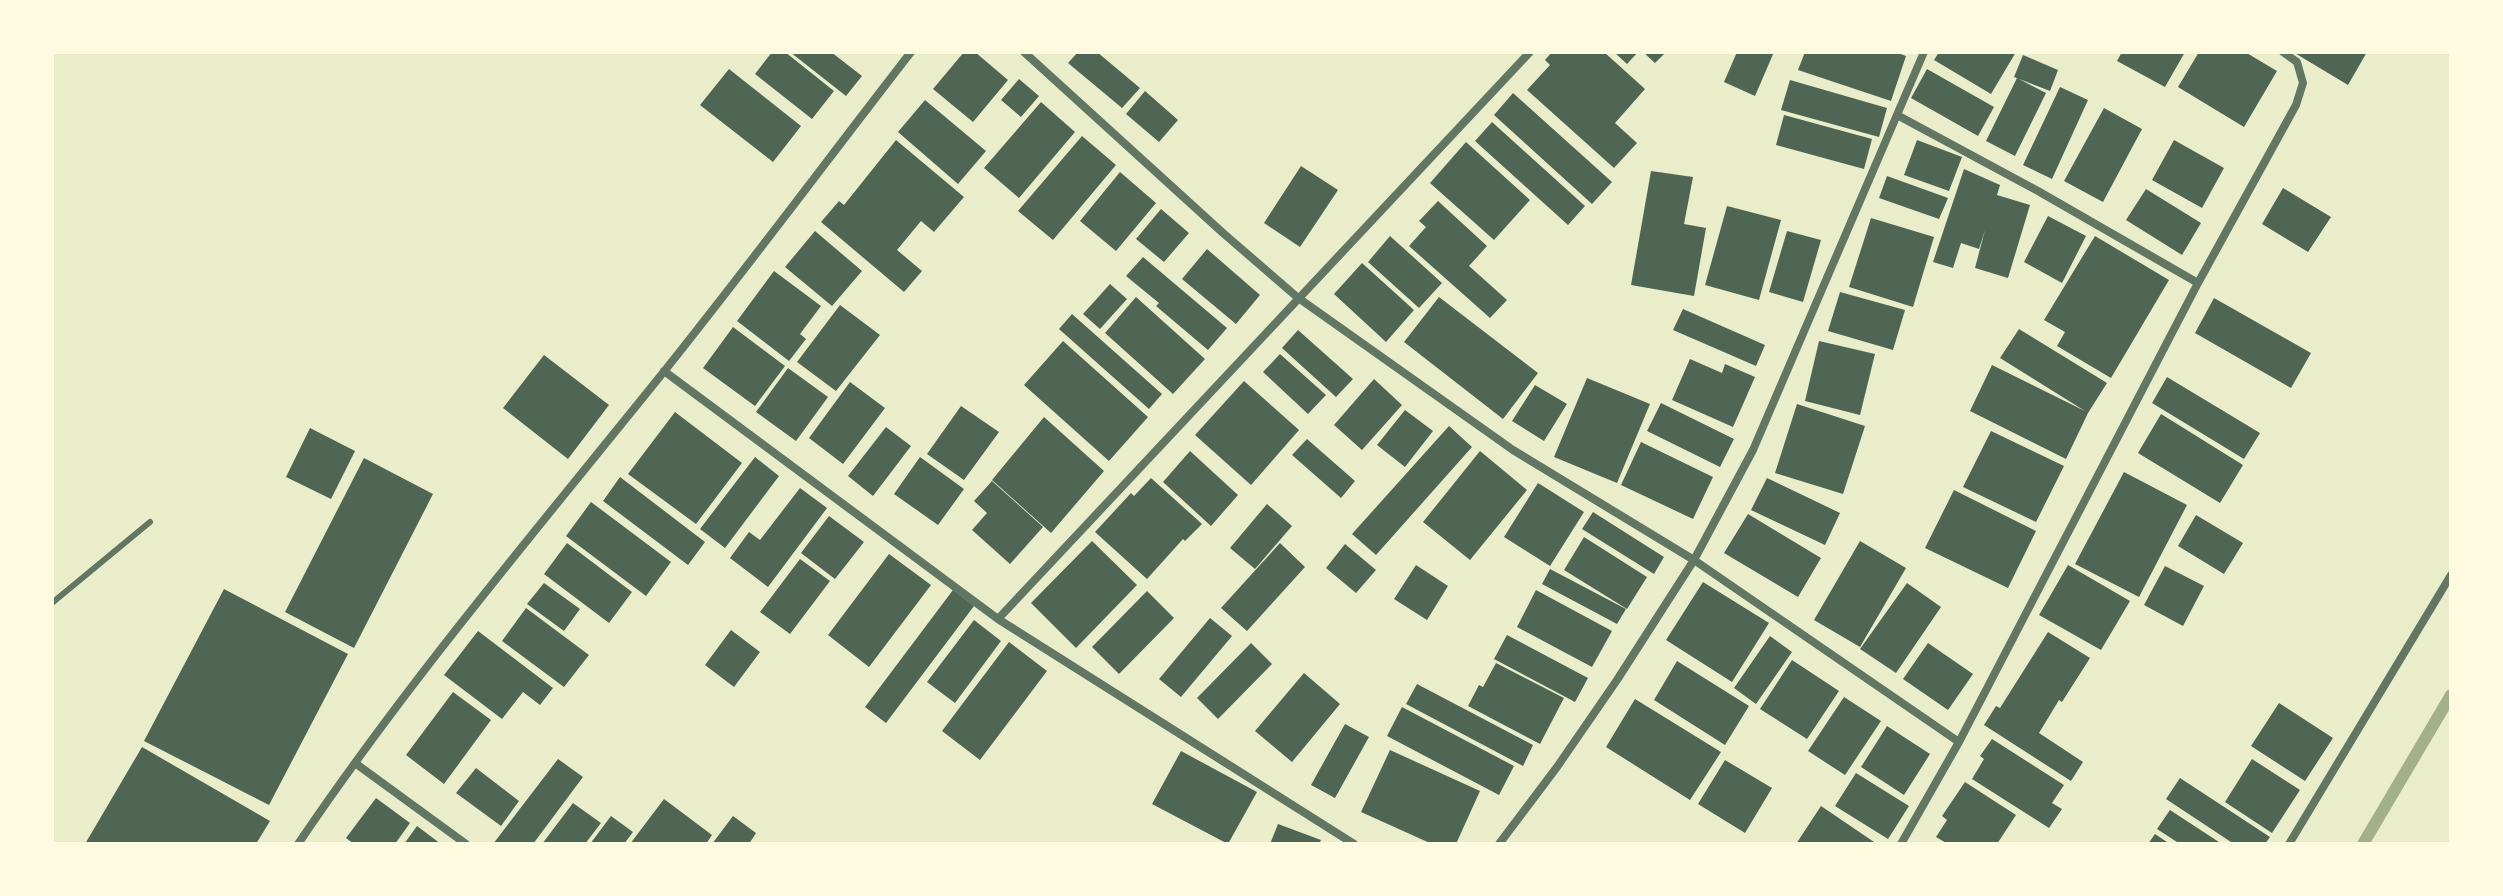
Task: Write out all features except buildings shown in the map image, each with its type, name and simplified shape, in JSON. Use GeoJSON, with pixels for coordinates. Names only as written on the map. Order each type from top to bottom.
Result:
{"type":"FeatureCollection","features":[{"type":"Feature","properties":{"kind":"street"},"geometry":{"type":"LineString","coordinates":[[298,844],[355,763],[492,583],[664,371],[911,52]]}},
{"type":"Feature","properties":{"kind":"street"},"geometry":{"type":"LineString","coordinates":[[1024,52],[1297,297],[1513,450],[1694,560],[1959,742]]}},
{"type":"Feature","properties":{"kind":"street"},"geometry":{"type":"LineString","coordinates":[[998,619],[1530,52]]}},
{"type":"Feature","properties":{"kind":"street"},"geometry":{"type":"LineString","coordinates":[[1499,844],[1600,705],[1694,560],[1753,450],[1924,52]]}},
{"type":"Feature","properties":{"kind":"street"},"geometry":{"type":"LineString","coordinates":[[1901,844],[1959,742],[2198,283],[2296,105],[2303,83],[2297,62],[2283,52]]}},
{"type":"Feature","properties":{"kind":"street"},"geometry":{"type":"LineString","coordinates":[[1897,115],[2198,283]]}},
{"type":"Feature","properties":{"kind":"street"},"geometry":{"type":"LineString","coordinates":[[664,371],[998,619],[1354,844]]}},
{"type":"Feature","properties":{"kind":"street"},"geometry":{"type":"LineString","coordinates":[[2289,844],[2451,575]]}},
{"type":"Feature","properties":{"kind":"street"},"geometry":{"type":"LineString","coordinates":[[355,763],[466,844]]}},
{"type":"Feature","properties":{"kind":"lane"},"geometry":{"type":"LineString","coordinates":[[52,603],[150,522]]}},
{"type":"Feature","properties":{"kind":"waterway"},"geometry":{"type":"LineString","coordinates":[[2363,844],[2451,695]]}}]}
